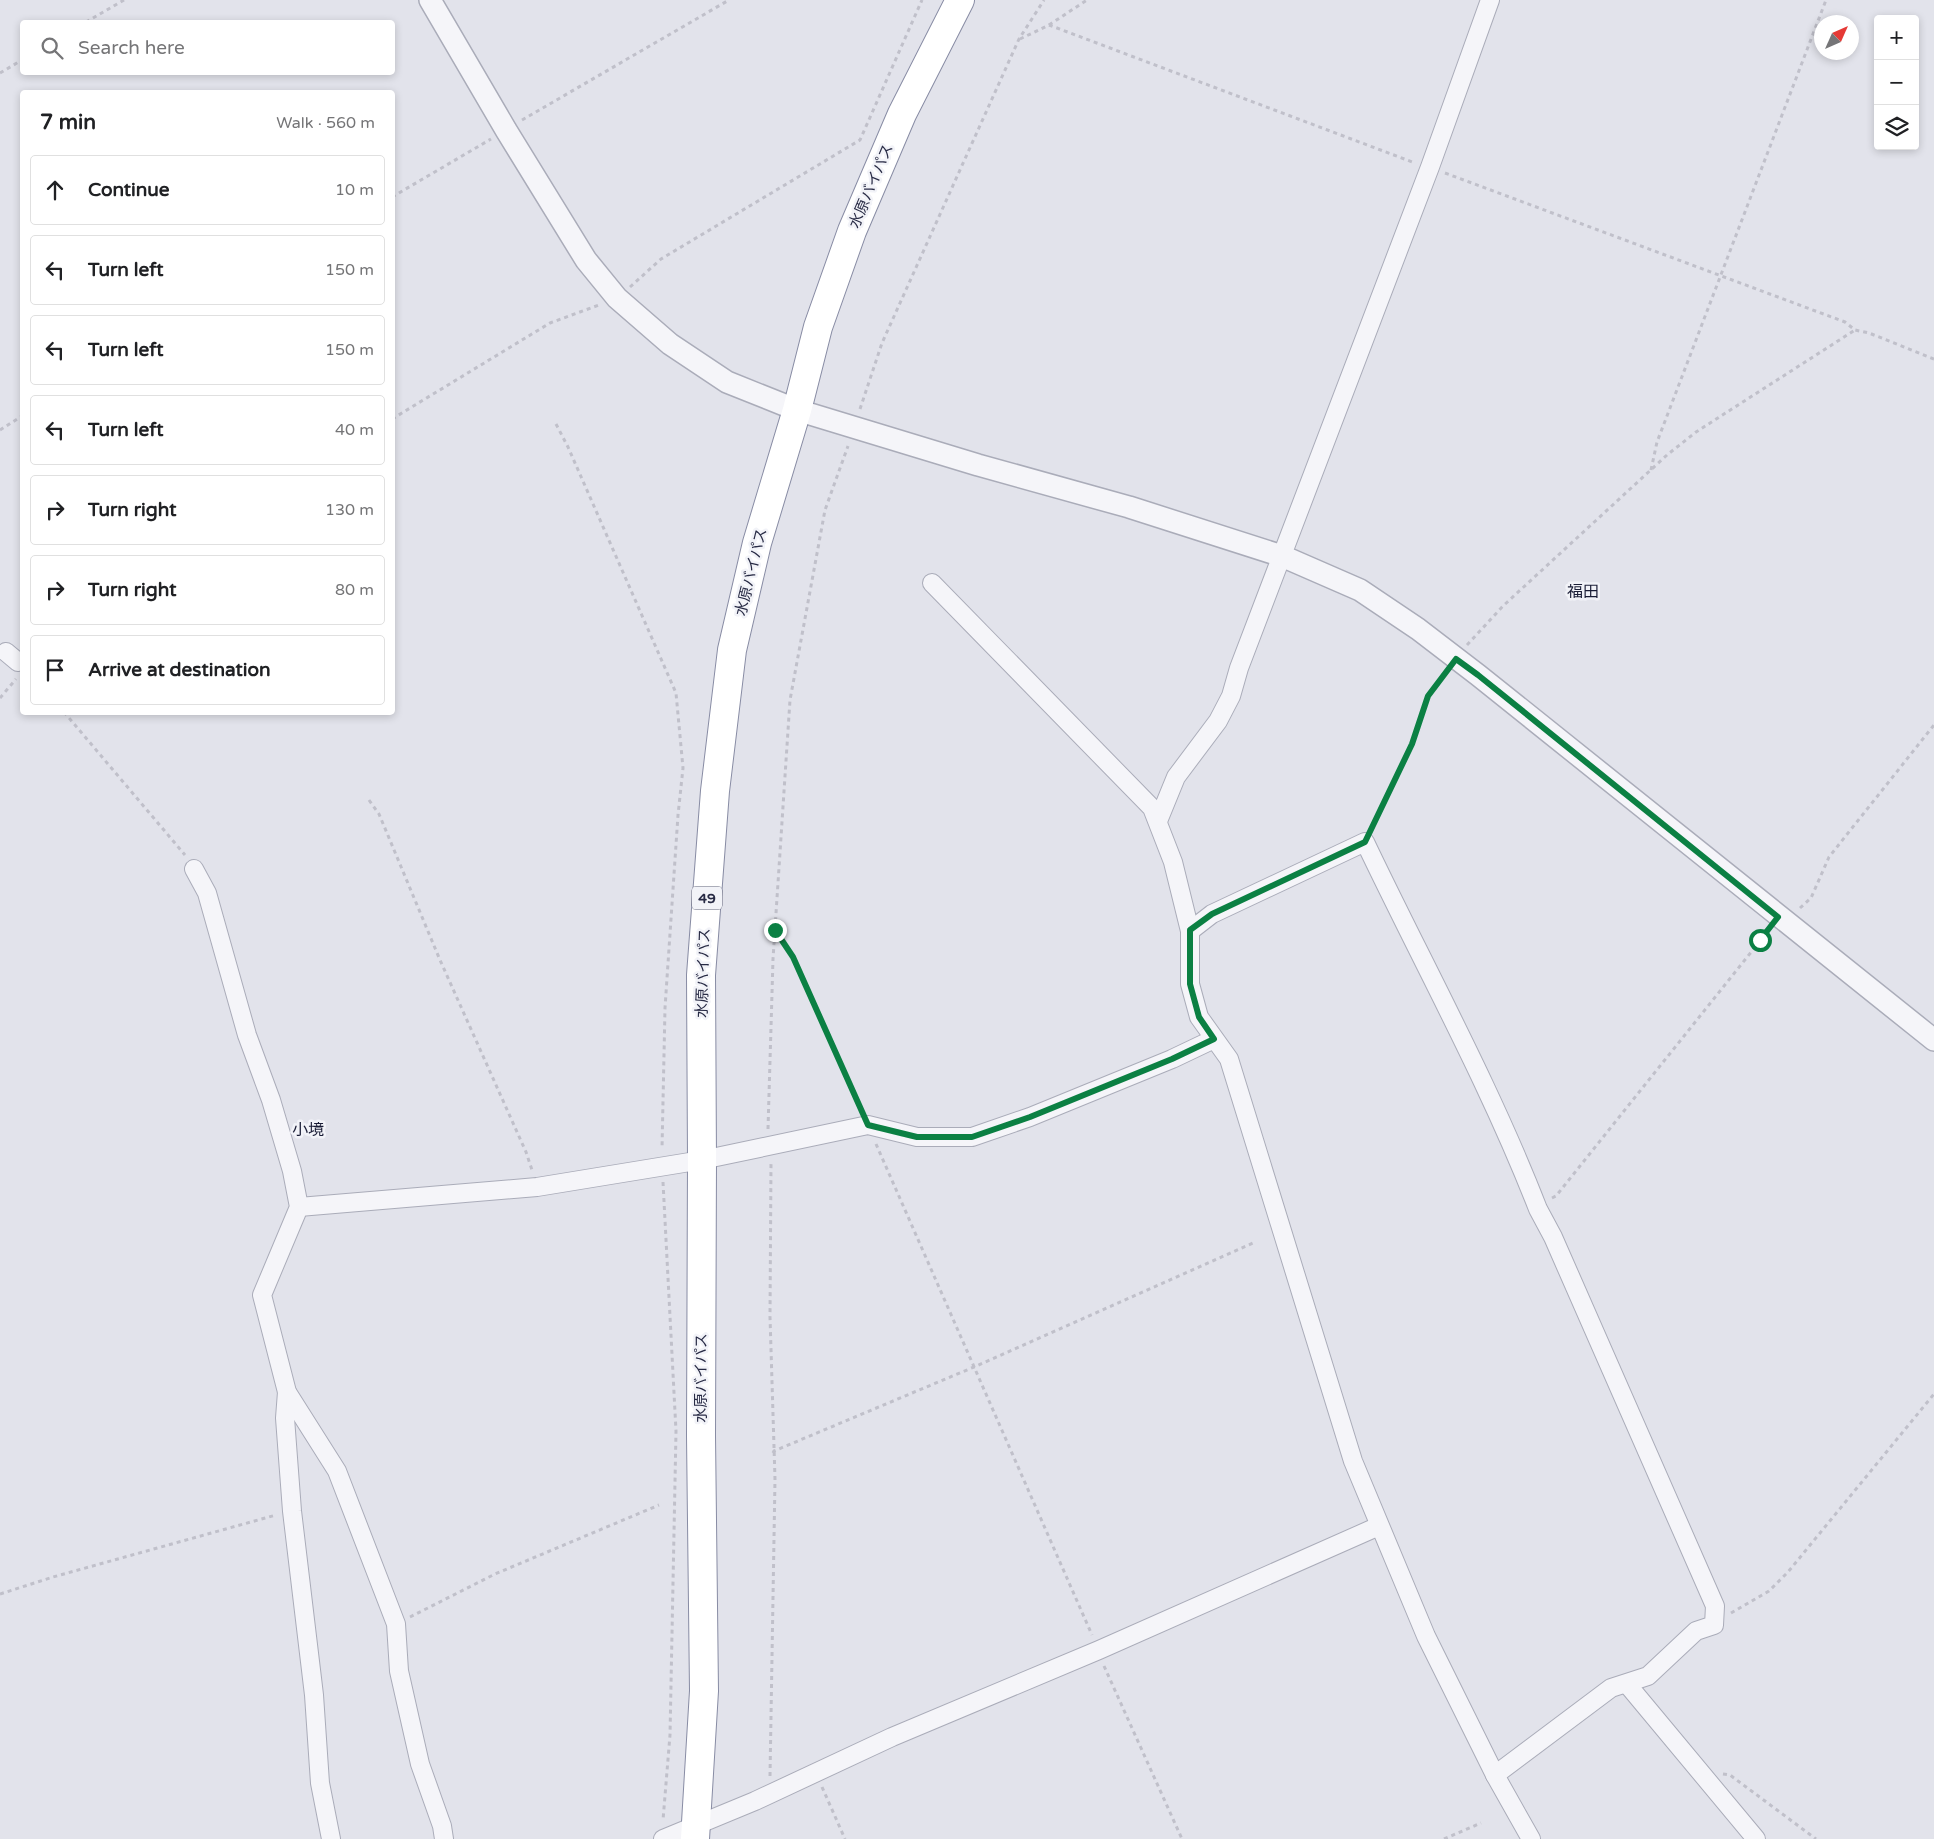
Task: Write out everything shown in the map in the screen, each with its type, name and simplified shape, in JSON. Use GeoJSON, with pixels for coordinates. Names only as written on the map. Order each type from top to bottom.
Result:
{"type":"FeatureCollection","features":[{"type":"Feature","properties":{"kind":"highway","name":"水原バイパス"},"geometry":{"type":"LineString","coordinates":[[696,1832],[704,1691],[701,1436],[701,975],[715,791],[732,650],[757,543],[797,410],[818,327],[852,231],[902,114],[960,0]]}},
{"type":"Feature","properties":{"kind":"street"},"geometry":{"type":"LineString","coordinates":[[430,0],[506,130],[586,260],[607,286],[670,344],[726,382],[797,410],[978,465],[1129,507],[1282,556],[1360,590],[1418,629],[1478,675],[1934,1040]]}},
{"type":"Feature","properties":{"kind":"street"},"geometry":{"type":"LineString","coordinates":[[1158,821],[1176,776],[1218,721],[1231,696],[1239,668],[1430,167],[1490,0]]}},
{"type":"Feature","properties":{"kind":"street"},"geometry":{"type":"LineString","coordinates":[[932,583],[1152,808],[1173,862],[1190,930],[1190,984],[1199,1017],[1229,1059],[1353,1461],[1426,1636],[1495,1775],[1531,1839]]}},
{"type":"Feature","properties":{"kind":"street"},"geometry":{"type":"LineString","coordinates":[[1190,930],[1212,914],[1365,842],[1456,1024],[1538,1209],[1553,1237],[1715,1606],[1714,1625],[1696,1631],[1648,1676],[1611,1688],[1495,1775]]}},
{"type":"Feature","properties":{"kind":"street"},"geometry":{"type":"LineString","coordinates":[[194,869],[207,893],[247,1035],[272,1100],[292,1171],[299,1207],[262,1295],[287,1392],[337,1471],[396,1624],[398,1671],[420,1764],[442,1826],[444,1839]]}},
{"type":"Feature","properties":{"kind":"street"},"geometry":{"type":"LineString","coordinates":[[299,1207],[537,1187],[702,1160],[868,1125],[917,1137],[972,1137],[1039,1113],[1172,1059],[1214,1039]]}},
{"type":"Feature","properties":{"kind":"street"},"geometry":{"type":"LineString","coordinates":[[287,1392],[285,1418],[292,1511],[314,1695],[320,1783],[331,1839]]}},
{"type":"Feature","properties":{"kind":"street"},"geometry":{"type":"LineString","coordinates":[[663,1834],[696,1832],[769,1794],[892,1737],[1098,1650],[1380,1526]]}},
{"type":"Feature","properties":{"kind":"street"},"geometry":{"type":"LineString","coordinates":[[1627,1684],[1756,1839]]}},
{"type":"Feature","properties":{"kind":"path"},"geometry":{"type":"LineString","coordinates":[[89,20],[124,0]]}},
{"type":"Feature","properties":{"kind":"path"},"geometry":{"type":"LineString","coordinates":[[395,195],[729,0]]}},
{"type":"Feature","properties":{"kind":"path"},"geometry":{"type":"LineString","coordinates":[[395,417],[607,286],[661,259],[860,140],[922,0]]}},
{"type":"Feature","properties":{"kind":"path"},"geometry":{"type":"LineString","coordinates":[[858,417],[882,343],[1019,39],[1044,0]]}},
{"type":"Feature","properties":{"kind":"path"},"geometry":{"type":"LineString","coordinates":[[1019,39],[1049,25],[1088,0]]}},
{"type":"Feature","properties":{"kind":"path"},"geometry":{"type":"LineString","coordinates":[[1651,470],[1657,442],[1722,277],[1826,0]]}},
{"type":"Feature","properties":{"kind":"path"},"geometry":{"type":"LineString","coordinates":[[1049,25],[1845,322],[1855,330],[1869,333],[1934,359]]}},
{"type":"Feature","properties":{"kind":"path"},"geometry":{"type":"LineString","coordinates":[[0,73],[20,61]]}},
{"type":"Feature","properties":{"kind":"path"},"geometry":{"type":"LineString","coordinates":[[1365,842],[1412,744],[1428,696],[1456,659],[1503,606],[1651,470],[1696,432],[1855,330]]}},
{"type":"Feature","properties":{"kind":"path"},"geometry":{"type":"LineString","coordinates":[[0,430],[20,417]]}},
{"type":"Feature","properties":{"kind":"path"},"geometry":{"type":"LineString","coordinates":[[556,424],[676,693],[683,768],[665,1008],[663,1166],[676,1431],[670,1735],[663,1834]]}},
{"type":"Feature","properties":{"kind":"path"},"geometry":{"type":"LineString","coordinates":[[769,1794],[775,1479],[770,1317],[771,1160],[768,1146],[775,930],[790,700],[825,510],[848,444]]}},
{"type":"Feature","properties":{"kind":"path"},"geometry":{"type":"LineString","coordinates":[[0,698],[14,664]]}},
{"type":"Feature","properties":{"kind":"path"},"geometry":{"type":"LineString","coordinates":[[67,715],[181,849],[194,869]]}},
{"type":"Feature","properties":{"kind":"path"},"geometry":{"type":"LineString","coordinates":[[1538,1209],[1556,1196],[1778,917],[1795,911],[1811,898],[1829,857],[1934,725]]}},
{"type":"Feature","properties":{"kind":"path"},"geometry":{"type":"LineString","coordinates":[[369,800],[379,814],[440,960],[526,1152],[537,1187]]}},
{"type":"Feature","properties":{"kind":"path"},"geometry":{"type":"LineString","coordinates":[[775,930],[793,957],[1182,1839]]}},
{"type":"Feature","properties":{"kind":"path"},"geometry":{"type":"LineString","coordinates":[[773,1454],[774,1451],[974,1367],[1253,1243]]}},
{"type":"Feature","properties":{"kind":"path"},"geometry":{"type":"LineString","coordinates":[[1714,1625],[1769,1591],[1788,1572],[1934,1394]]}},
{"type":"Feature","properties":{"kind":"path"},"geometry":{"type":"LineString","coordinates":[[396,1624],[495,1574],[658,1505]]}},
{"type":"Feature","properties":{"kind":"path"},"geometry":{"type":"LineString","coordinates":[[0,1594],[53,1577],[292,1511]]}},
{"type":"Feature","properties":{"kind":"path"},"geometry":{"type":"LineString","coordinates":[[1704,1778],[1714,1772],[1730,1775],[1816,1839]]}},
{"type":"Feature","properties":{"kind":"path"},"geometry":{"type":"LineString","coordinates":[[813,1774],[824,1791],[845,1839]]}},
{"type":"Feature","properties":{"kind":"path"},"geometry":{"type":"LineString","coordinates":[[1444,1839],[1482,1823]]}},
{"type":"Feature","properties":{"kind":"district","name":"福田"},"geometry":{"type":"Point","coordinates":[1583,591]}},
{"type":"Feature","properties":{"kind":"district","name":"小境"},"geometry":{"type":"Point","coordinates":[308,1129]}},
{"type":"Feature","properties":{"kind":"route"},"geometry":{"type":"LineString","coordinates":[[775,930],[793,957],[868,1125],[917,1137],[972,1137],[1030,1117],[1172,1059],[1214,1039],[1199,1017],[1190,984],[1190,930],[1212,914],[1365,842],[1412,744],[1428,696],[1456,659],[1778,917],[1760,940]]}}]}
